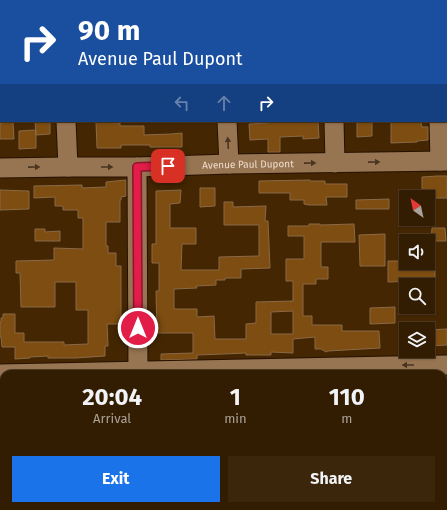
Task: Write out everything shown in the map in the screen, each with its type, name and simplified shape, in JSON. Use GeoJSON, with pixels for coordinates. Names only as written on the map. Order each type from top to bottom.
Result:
{"type":"FeatureCollection","features":[{"type":"Feature","properties":{"kind":"street"},"geometry":{"type":"LineString","coordinates":[[66,122],[68,167]]}},
{"type":"Feature","properties":{"kind":"street"},"geometry":{"type":"LineString","coordinates":[[227,122],[229,164]]}},
{"type":"Feature","properties":{"kind":"street"},"geometry":{"type":"LineString","coordinates":[[334,122],[335,163]]}},
{"type":"Feature","properties":{"kind":"street"},"geometry":{"type":"LineString","coordinates":[[439,122],[444,161]]}},
{"type":"Feature","properties":{"kind":"street","name":"Avenue Paul Dupont"},"geometry":{"type":"LineString","coordinates":[[0,168],[444,161]]}},
{"type":"Feature","properties":{"kind":"street"},"geometry":{"type":"LineString","coordinates":[[137,167],[138,370]]}},
{"type":"Feature","properties":{"kind":"street"},"geometry":{"type":"LineString","coordinates":[[223,370],[447,365]]}},
{"type":"Feature","properties":{"kind":"building"},"geometry":{"type":"Polygon","coordinates":[[[13,122],[14,139],[0,139],[0,123],[13,122]]]}},
{"type":"Feature","properties":{"kind":"building"},"geometry":{"type":"Polygon","coordinates":[[[35,122],[50,122],[50,134],[36,135],[35,122]]]}},
{"type":"Feature","properties":{"kind":"building"},"geometry":{"type":"Polygon","coordinates":[[[96,122],[120,123],[120,126],[144,126],[144,135],[182,133],[182,147],[121,145],[121,148],[97,148],[96,122]]]}},
{"type":"Feature","properties":{"kind":"building"},"geometry":{"type":"Polygon","coordinates":[[[318,122],[319,138],[303,139],[303,136],[280,137],[280,152],[268,152],[268,139],[250,140],[249,124],[318,122]]]}},
{"type":"Feature","properties":{"kind":"building"},"geometry":{"type":"Polygon","coordinates":[[[357,122],[372,122],[372,136],[357,137],[357,122]]]}},
{"type":"Feature","properties":{"kind":"building"},"geometry":{"type":"Polygon","coordinates":[[[391,122],[420,122],[422,127],[428,127],[428,140],[391,143],[391,122]]]}},
{"type":"Feature","properties":{"kind":"building"},"geometry":{"type":"Polygon","coordinates":[[[36,130],[36,148],[19,149],[19,131],[36,130]]]}},
{"type":"Feature","properties":{"kind":"building"},"geometry":{"type":"Polygon","coordinates":[[[447,176],[447,198],[435,198],[435,190],[422,190],[422,177],[447,176]]]}},
{"type":"Feature","properties":{"kind":"building"},"geometry":{"type":"Polygon","coordinates":[[[126,180],[126,196],[121,197],[120,200],[120,222],[106,222],[106,246],[108,246],[108,253],[116,253],[116,266],[121,266],[121,324],[107,324],[108,346],[105,346],[105,356],[48,358],[48,356],[15,359],[15,347],[2,347],[0,322],[1,318],[3,318],[3,314],[15,314],[15,333],[24,333],[24,342],[64,342],[64,345],[88,344],[88,310],[76,310],[76,282],[55,282],[55,307],[21,307],[20,273],[16,273],[16,261],[54,260],[54,248],[83,249],[83,218],[78,218],[78,210],[63,210],[63,206],[55,206],[55,197],[34,198],[34,186],[82,185],[82,188],[106,187],[106,182],[126,180]]]}},
{"type":"Feature","properties":{"kind":"building"},"geometry":{"type":"Polygon","coordinates":[[[259,181],[325,181],[325,184],[347,184],[347,197],[326,197],[327,205],[309,205],[304,204],[304,200],[290,200],[290,193],[259,193],[259,181]]]}},
{"type":"Feature","properties":{"kind":"building"},"geometry":{"type":"Polygon","coordinates":[[[200,188],[215,188],[215,206],[200,207],[200,188]]]}},
{"type":"Feature","properties":{"kind":"building"},"geometry":{"type":"Polygon","coordinates":[[[0,190],[29,191],[29,209],[0,210],[0,190]]]}},
{"type":"Feature","properties":{"kind":"building"},"geometry":{"type":"Polygon","coordinates":[[[181,190],[180,203],[170,204],[170,228],[196,228],[196,244],[182,244],[181,270],[219,270],[219,257],[259,256],[259,225],[224,225],[224,202],[233,202],[233,207],[266,206],[265,221],[268,221],[270,268],[241,269],[241,278],[225,278],[225,280],[216,280],[216,285],[174,289],[174,309],[197,309],[197,317],[214,316],[215,339],[246,339],[246,324],[256,323],[256,302],[293,301],[293,281],[286,281],[286,259],[304,259],[304,236],[288,236],[288,226],[309,226],[309,224],[354,224],[355,242],[321,242],[321,267],[328,267],[328,279],[316,279],[316,284],[303,284],[303,316],[312,316],[312,325],[342,325],[342,331],[379,331],[380,348],[326,352],[321,349],[315,349],[315,337],[293,339],[293,353],[271,352],[271,355],[246,355],[246,353],[197,355],[197,359],[161,360],[161,354],[193,353],[193,333],[157,333],[156,291],[159,291],[159,263],[152,263],[152,244],[156,244],[156,191],[181,190]],[[293,311],[271,312],[271,334],[293,334],[293,311]]]}},
{"type":"Feature","properties":{"kind":"building"},"geometry":{"type":"Polygon","coordinates":[[[389,199],[389,209],[356,209],[356,200],[389,199]]]}},
{"type":"Feature","properties":{"kind":"building"},"geometry":{"type":"Polygon","coordinates":[[[432,228],[445,228],[446,241],[435,241],[435,234],[432,234],[432,228]]]}},
{"type":"Feature","properties":{"kind":"building"},"geometry":{"type":"Polygon","coordinates":[[[35,229],[45,229],[45,232],[60,231],[60,241],[35,241],[35,229]]]}},
{"type":"Feature","properties":{"kind":"building"},"geometry":{"type":"Polygon","coordinates":[[[385,234],[385,266],[360,266],[359,235],[385,234]]]}},
{"type":"Feature","properties":{"kind":"building"},"geometry":{"type":"Polygon","coordinates":[[[388,261],[399,261],[399,270],[435,270],[435,278],[399,278],[399,282],[388,282],[388,261]]]}},
{"type":"Feature","properties":{"kind":"building"},"geometry":{"type":"Polygon","coordinates":[[[395,307],[395,323],[370,324],[370,308],[395,307]]]}},
{"type":"Feature","properties":{"kind":"building"},"geometry":{"type":"Polygon","coordinates":[[[447,329],[447,345],[435,346],[435,330],[447,329]]]}},
{"type":"Feature","properties":{"kind":"route"},"geometry":{"type":"LineString","coordinates":[[138,328],[137,167],[168,166]]}}]}
